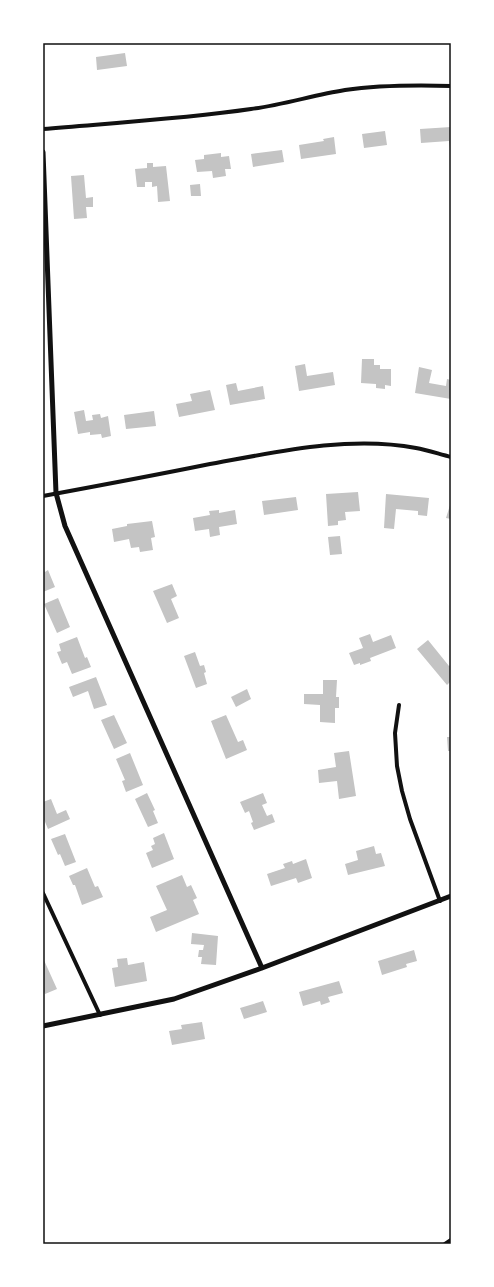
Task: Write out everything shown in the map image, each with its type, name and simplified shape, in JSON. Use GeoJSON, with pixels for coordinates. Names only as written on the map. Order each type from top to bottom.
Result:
{"type":"FeatureCollection","features":[{"type":"Feature","properties":{"kind":"street"},"geometry":{"type":"LineString","coordinates":[[43,129],[216,114],[257,108],[348,90],[392,86],[451,86]]}},
{"type":"Feature","properties":{"kind":"street"},"geometry":{"type":"LineString","coordinates":[[43,152],[56,493],[65,526],[262,968]]}},
{"type":"Feature","properties":{"kind":"street"},"geometry":{"type":"LineString","coordinates":[[43,496],[289,449],[334,445],[375,444],[415,448],[451,457]]}},
{"type":"Feature","properties":{"kind":"street"},"geometry":{"type":"LineString","coordinates":[[399,705],[395,733],[397,766],[402,792],[410,820],[440,901]]}},
{"type":"Feature","properties":{"kind":"street"},"geometry":{"type":"LineString","coordinates":[[43,893],[100,1015]]}},
{"type":"Feature","properties":{"kind":"street"},"geometry":{"type":"LineString","coordinates":[[43,1026],[174,999],[262,968],[451,896]]}},
{"type":"Feature","properties":{"kind":"street"},"geometry":{"type":"LineString","coordinates":[[445,1244],[451,1240]]}},
{"type":"Feature","properties":{"kind":"building"},"geometry":{"type":"Polygon","coordinates":[[[125,53],[127,66],[97,70],[96,57],[125,53]]]}},
{"type":"Feature","properties":{"kind":"building"},"geometry":{"type":"Polygon","coordinates":[[[451,127],[451,148],[449,141],[421,143],[420,129],[451,127]]]}},
{"type":"Feature","properties":{"kind":"building"},"geometry":{"type":"Polygon","coordinates":[[[385,131],[387,145],[364,148],[362,134],[385,131]]]}},
{"type":"Feature","properties":{"kind":"building"},"geometry":{"type":"Polygon","coordinates":[[[334,137],[336,154],[301,159],[299,145],[324,141],[323,139],[334,137]]]}},
{"type":"Feature","properties":{"kind":"building"},"geometry":{"type":"Polygon","coordinates":[[[282,150],[284,162],[253,167],[251,154],[282,150]]]}},
{"type":"Feature","properties":{"kind":"building"},"geometry":{"type":"Polygon","coordinates":[[[221,153],[221,157],[229,156],[231,169],[225,169],[226,176],[213,178],[212,171],[197,172],[195,160],[204,159],[204,155],[221,153]]]}},
{"type":"Feature","properties":{"kind":"building"},"geometry":{"type":"Polygon","coordinates":[[[147,163],[153,163],[153,167],[166,166],[170,201],[158,202],[157,186],[152,187],[152,182],[145,182],[145,187],[137,187],[135,169],[147,168],[147,163]]]}},
{"type":"Feature","properties":{"kind":"building"},"geometry":{"type":"Polygon","coordinates":[[[84,175],[86,198],[93,197],[93,207],[86,207],[87,218],[74,219],[71,176],[84,175]]]}},
{"type":"Feature","properties":{"kind":"building"},"geometry":{"type":"Polygon","coordinates":[[[200,184],[201,196],[191,196],[190,185],[200,184]]]}},
{"type":"Feature","properties":{"kind":"building"},"geometry":{"type":"Polygon","coordinates":[[[362,359],[374,359],[374,365],[380,365],[380,369],[391,369],[391,386],[385,385],[385,389],[376,388],[376,384],[361,383],[362,359]]]}},
{"type":"Feature","properties":{"kind":"building"},"geometry":{"type":"Polygon","coordinates":[[[305,364],[307,376],[333,372],[335,385],[299,391],[295,366],[305,364]]]}},
{"type":"Feature","properties":{"kind":"building"},"geometry":{"type":"Polygon","coordinates":[[[419,367],[432,370],[429,383],[446,386],[447,379],[451,380],[451,399],[415,393],[419,367]]]}},
{"type":"Feature","properties":{"kind":"building"},"geometry":{"type":"Polygon","coordinates":[[[236,383],[238,391],[263,386],[265,399],[230,405],[226,385],[236,383]]]}},
{"type":"Feature","properties":{"kind":"building"},"geometry":{"type":"Polygon","coordinates":[[[210,390],[215,410],[179,417],[176,404],[192,401],[190,394],[210,390]]]}},
{"type":"Feature","properties":{"kind":"building"},"geometry":{"type":"Polygon","coordinates":[[[84,410],[86,421],[93,420],[92,415],[100,414],[101,418],[108,416],[111,436],[102,438],[101,434],[90,435],[90,432],[78,434],[74,412],[84,410]]]}},
{"type":"Feature","properties":{"kind":"building"},"geometry":{"type":"Polygon","coordinates":[[[154,411],[156,426],[126,429],[124,415],[154,411]]]}},
{"type":"Feature","properties":{"kind":"building"},"geometry":{"type":"Polygon","coordinates":[[[358,492],[360,511],[345,512],[346,520],[338,521],[338,525],[328,526],[326,494],[358,492]]]}},
{"type":"Feature","properties":{"kind":"building"},"geometry":{"type":"Polygon","coordinates":[[[386,494],[429,498],[427,516],[418,515],[418,511],[396,509],[394,529],[384,528],[386,494]]]}},
{"type":"Feature","properties":{"kind":"building"},"geometry":{"type":"Polygon","coordinates":[[[296,497],[298,510],[264,515],[262,501],[296,497]]]}},
{"type":"Feature","properties":{"kind":"building"},"geometry":{"type":"Polygon","coordinates":[[[451,502],[451,519],[446,518],[451,502]]]}},
{"type":"Feature","properties":{"kind":"building"},"geometry":{"type":"Polygon","coordinates":[[[219,510],[219,513],[235,510],[237,524],[219,527],[220,535],[210,537],[209,529],[195,531],[193,518],[210,515],[209,511],[219,510]]]}},
{"type":"Feature","properties":{"kind":"building"},"geometry":{"type":"Polygon","coordinates":[[[152,521],[155,537],[151,538],[153,550],[140,552],[139,547],[131,548],[129,539],[114,542],[112,529],[127,526],[127,524],[152,521]]]}},
{"type":"Feature","properties":{"kind":"building"},"geometry":{"type":"Polygon","coordinates":[[[340,536],[342,554],[330,555],[328,537],[340,536]]]}},
{"type":"Feature","properties":{"kind":"building"},"geometry":{"type":"Polygon","coordinates":[[[43,567],[45,572],[48,570],[55,587],[43,592],[43,567]]]}},
{"type":"Feature","properties":{"kind":"building"},"geometry":{"type":"Polygon","coordinates":[[[172,584],[177,596],[171,599],[179,618],[167,623],[153,591],[172,584]]]}},
{"type":"Feature","properties":{"kind":"building"},"geometry":{"type":"Polygon","coordinates":[[[58,598],[70,627],[57,633],[44,604],[58,598]]]}},
{"type":"Feature","properties":{"kind":"building"},"geometry":{"type":"Polygon","coordinates":[[[370,634],[373,642],[391,635],[396,648],[370,658],[371,661],[360,665],[360,663],[354,665],[349,653],[363,648],[359,638],[370,634]]]}},
{"type":"Feature","properties":{"kind":"building"},"geometry":{"type":"Polygon","coordinates":[[[77,637],[85,658],[87,657],[91,667],[72,674],[67,662],[62,664],[57,652],[61,651],[59,644],[77,637]]]}},
{"type":"Feature","properties":{"kind":"building"},"geometry":{"type":"Polygon","coordinates":[[[428,640],[449,666],[451,665],[451,681],[447,685],[417,649],[428,640]]]}},
{"type":"Feature","properties":{"kind":"building"},"geometry":{"type":"Polygon","coordinates":[[[195,652],[200,666],[204,665],[206,672],[204,673],[207,684],[196,688],[184,656],[195,652]]]}},
{"type":"Feature","properties":{"kind":"building"},"geometry":{"type":"Polygon","coordinates":[[[96,677],[107,705],[94,709],[88,691],[73,697],[69,687],[96,677]]]}},
{"type":"Feature","properties":{"kind":"building"},"geometry":{"type":"Polygon","coordinates":[[[323,680],[337,680],[336,697],[339,697],[339,708],[335,708],[335,723],[320,722],[320,705],[304,704],[304,694],[323,694],[323,680]]]}},
{"type":"Feature","properties":{"kind":"building"},"geometry":{"type":"Polygon","coordinates":[[[247,689],[251,699],[236,707],[231,697],[247,689]]]}},
{"type":"Feature","properties":{"kind":"building"},"geometry":{"type":"Polygon","coordinates":[[[114,715],[127,743],[114,749],[101,720],[114,715]]]}},
{"type":"Feature","properties":{"kind":"building"},"geometry":{"type":"Polygon","coordinates":[[[226,715],[238,742],[243,740],[247,750],[226,759],[211,721],[226,715]]]}},
{"type":"Feature","properties":{"kind":"building"},"geometry":{"type":"Polygon","coordinates":[[[447,737],[451,737],[451,751],[448,751],[447,737]]]}},
{"type":"Feature","properties":{"kind":"building"},"geometry":{"type":"Polygon","coordinates":[[[349,751],[356,796],[339,799],[337,781],[319,783],[318,770],[336,767],[334,753],[349,751]]]}},
{"type":"Feature","properties":{"kind":"building"},"geometry":{"type":"Polygon","coordinates":[[[130,753],[143,785],[126,792],[122,781],[125,780],[116,759],[130,753]]]}},
{"type":"Feature","properties":{"kind":"building"},"geometry":{"type":"Polygon","coordinates":[[[147,793],[155,810],[153,811],[158,823],[148,827],[135,799],[147,793]]]}},
{"type":"Feature","properties":{"kind":"building"},"geometry":{"type":"Polygon","coordinates":[[[263,793],[267,803],[262,805],[267,816],[272,814],[275,822],[254,830],[249,811],[245,813],[240,802],[263,793]]]}},
{"type":"Feature","properties":{"kind":"building"},"geometry":{"type":"Polygon","coordinates":[[[51,799],[57,814],[66,810],[70,819],[48,829],[43,817],[43,802],[51,799]]]}},
{"type":"Feature","properties":{"kind":"building"},"geometry":{"type":"Polygon","coordinates":[[[164,833],[174,859],[152,868],[146,853],[153,850],[151,846],[155,844],[153,838],[164,833]]]}},
{"type":"Feature","properties":{"kind":"building"},"geometry":{"type":"Polygon","coordinates":[[[65,834],[76,862],[65,866],[51,839],[65,834]]]}},
{"type":"Feature","properties":{"kind":"building"},"geometry":{"type":"Polygon","coordinates":[[[374,846],[376,854],[381,853],[385,866],[348,875],[345,864],[358,860],[356,851],[374,846]]]}},
{"type":"Feature","properties":{"kind":"building"},"geometry":{"type":"Polygon","coordinates":[[[306,859],[312,878],[298,883],[296,878],[271,886],[267,874],[285,868],[283,864],[292,861],[293,864],[306,859]]]}},
{"type":"Feature","properties":{"kind":"building"},"geometry":{"type":"Polygon","coordinates":[[[87,868],[95,887],[98,886],[103,897],[82,905],[75,885],[73,885],[69,876],[87,868]]]}},
{"type":"Feature","properties":{"kind":"building"},"geometry":{"type":"Polygon","coordinates":[[[182,875],[187,887],[191,885],[197,898],[193,900],[199,914],[156,932],[150,917],[167,910],[156,886],[182,875]]]}},
{"type":"Feature","properties":{"kind":"building"},"geometry":{"type":"Polygon","coordinates":[[[192,933],[218,936],[216,965],[201,964],[202,957],[198,957],[199,950],[203,950],[204,945],[191,944],[192,933]]]}},
{"type":"Feature","properties":{"kind":"building"},"geometry":{"type":"Polygon","coordinates":[[[414,950],[417,961],[406,964],[407,967],[382,975],[378,961],[414,950]]]}},
{"type":"Feature","properties":{"kind":"building"},"geometry":{"type":"Polygon","coordinates":[[[43,958],[57,989],[45,994],[43,989],[43,958]]]}},
{"type":"Feature","properties":{"kind":"building"},"geometry":{"type":"Polygon","coordinates":[[[127,958],[128,965],[144,962],[147,981],[115,987],[112,968],[118,967],[117,959],[127,958]]]}},
{"type":"Feature","properties":{"kind":"building"},"geometry":{"type":"Polygon","coordinates":[[[339,981],[343,993],[328,997],[330,1002],[321,1005],[320,1001],[303,1006],[299,992],[339,981]]]}},
{"type":"Feature","properties":{"kind":"building"},"geometry":{"type":"Polygon","coordinates":[[[263,1001],[267,1012],[244,1019],[240,1008],[263,1001]]]}},
{"type":"Feature","properties":{"kind":"building"},"geometry":{"type":"Polygon","coordinates":[[[202,1022],[205,1039],[172,1045],[169,1031],[182,1029],[181,1025],[202,1022]]]}}]}
